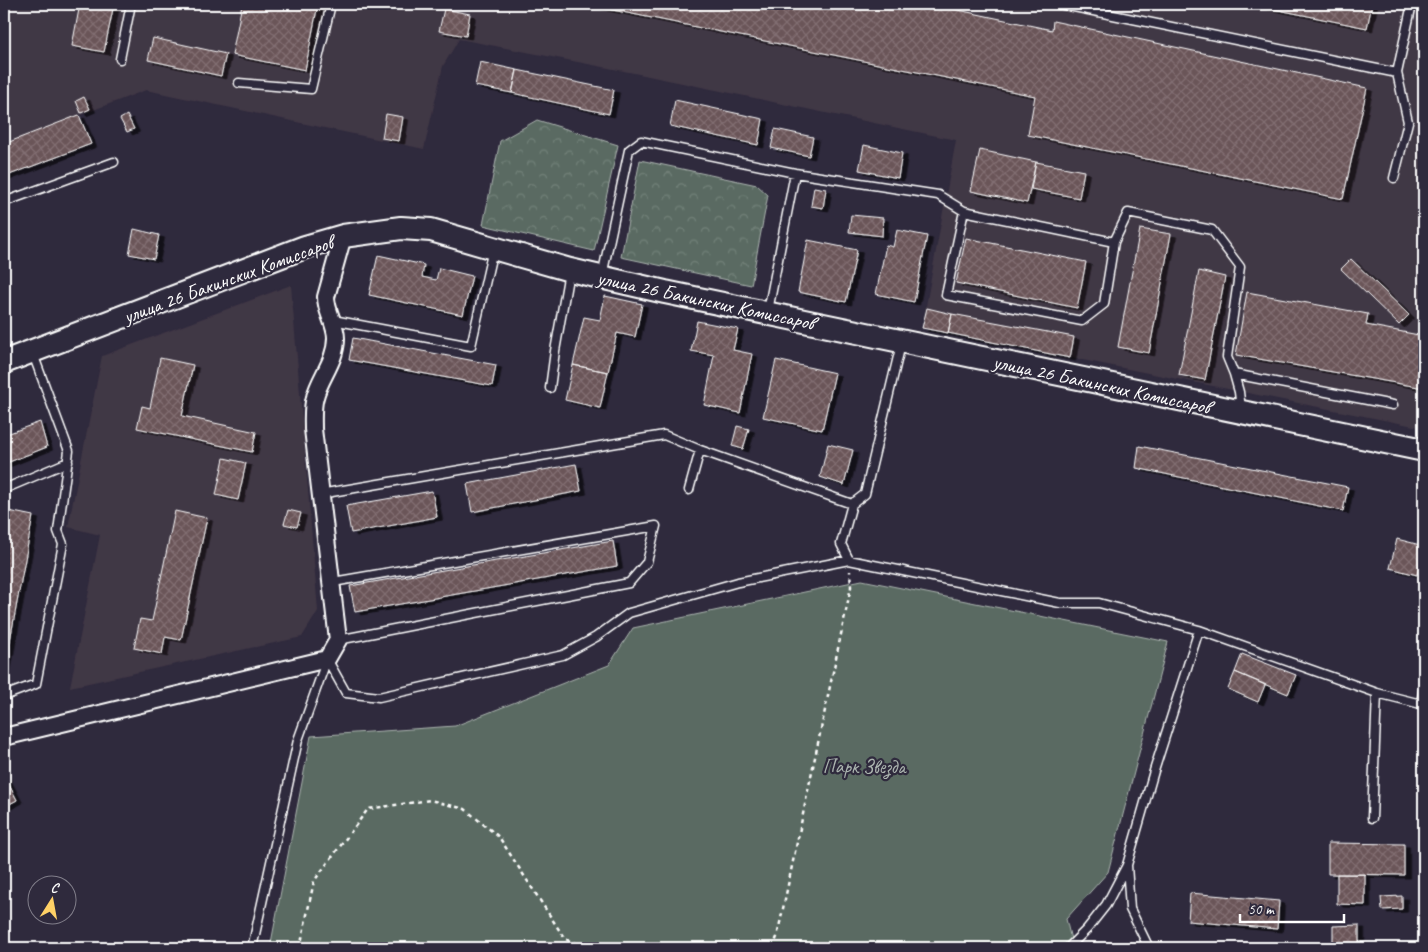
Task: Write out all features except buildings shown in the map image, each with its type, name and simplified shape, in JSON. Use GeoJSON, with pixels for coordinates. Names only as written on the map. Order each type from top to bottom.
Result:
{"type":"FeatureCollection","features":[{"type":"Feature","properties":{"kind":"main road","name":"улица 26 Бакинских Комиссаров"},"geometry":{"type":"LineString","coordinates":[[4,362],[304,247],[343,236],[402,228],[431,230],[601,278],[1424,450]]}},
{"type":"Feature","properties":{"kind":"street"},"geometry":{"type":"LineString","coordinates":[[4,737],[327,659],[338,640],[333,582],[313,429],[315,397],[333,358],[336,338],[333,320],[326,306],[326,297],[343,236]]}},
{"type":"Feature","properties":{"kind":"lane"},"geometry":{"type":"LineString","coordinates":[[120,59],[131,4]]}},
{"type":"Feature","properties":{"kind":"lane"},"geometry":{"type":"LineString","coordinates":[[239,83],[311,89],[331,4]]}},
{"type":"Feature","properties":{"kind":"lane"},"geometry":{"type":"LineString","coordinates":[[1058,4],[1397,73]]}},
{"type":"Feature","properties":{"kind":"lane"},"geometry":{"type":"LineString","coordinates":[[1394,178],[1408,122],[1397,73],[1412,4]]}},
{"type":"Feature","properties":{"kind":"lane"},"geometry":{"type":"LineString","coordinates":[[601,278],[629,150],[641,141],[795,173],[938,195],[964,210],[1114,242]]}},
{"type":"Feature","properties":{"kind":"lane"},"geometry":{"type":"LineString","coordinates":[[4,202],[114,162]]}},
{"type":"Feature","properties":{"kind":"lane"},"geometry":{"type":"LineString","coordinates":[[768,314],[795,173]]}},
{"type":"Feature","properties":{"kind":"lane"},"geometry":{"type":"LineString","coordinates":[[964,210],[946,295],[1082,321],[1104,304],[1114,242],[1128,213],[1212,230],[1240,267],[1227,357],[1240,392],[1241,412]]}},
{"type":"Feature","properties":{"kind":"lane"},"geometry":{"type":"LineString","coordinates":[[333,320],[471,346],[493,248]]}},
{"type":"Feature","properties":{"kind":"lane"},"geometry":{"type":"LineString","coordinates":[[550,388],[554,351],[570,270]]}},
{"type":"Feature","properties":{"kind":"lane"},"geometry":{"type":"LineString","coordinates":[[849,560],[841,544],[852,504],[865,494],[902,342]]}},
{"type":"Feature","properties":{"kind":"lane"},"geometry":{"type":"LineString","coordinates":[[4,696],[36,684],[62,544],[58,531],[69,452],[32,352]]}},
{"type":"Feature","properties":{"kind":"lane"},"geometry":{"type":"LineString","coordinates":[[1234,374],[1393,405]]}},
{"type":"Feature","properties":{"kind":"lane"},"geometry":{"type":"LineString","coordinates":[[320,494],[664,435],[700,450],[852,504]]}},
{"type":"Feature","properties":{"kind":"lane"},"geometry":{"type":"LineString","coordinates":[[689,490],[700,450]]}},
{"type":"Feature","properties":{"kind":"lane"},"geometry":{"type":"LineString","coordinates":[[4,489],[68,462]]}},
{"type":"Feature","properties":{"kind":"lane"},"geometry":{"type":"LineString","coordinates":[[333,582],[656,526],[647,562],[629,583],[338,640]]}},
{"type":"Feature","properties":{"kind":"lane"},"geometry":{"type":"LineString","coordinates":[[327,659],[346,693],[378,697],[562,655],[596,637],[629,613],[738,582],[849,560],[1060,603],[1099,603],[1199,630],[1377,694],[1423,704],[1424,685]]}},
{"type":"Feature","properties":{"kind":"lane"},"geometry":{"type":"LineString","coordinates":[[1068,948],[1087,929],[1106,905],[1127,865],[1154,771],[1199,630]]}},
{"type":"Feature","properties":{"kind":"lane"},"geometry":{"type":"LineString","coordinates":[[252,948],[298,740],[327,659]]}},
{"type":"Feature","properties":{"kind":"lane"},"geometry":{"type":"LineString","coordinates":[[1372,818],[1377,694]]}},
{"type":"Feature","properties":{"kind":"lane"},"geometry":{"type":"LineString","coordinates":[[1127,865],[1130,909],[1148,946],[1151,948]]}},
{"type":"Feature","properties":{"kind":"path"},"geometry":{"type":"LineString","coordinates":[[772,948],[779,927],[851,586],[849,560]]}},
{"type":"Feature","properties":{"kind":"path"},"geometry":{"type":"LineString","coordinates":[[300,948],[314,881],[368,809],[430,800],[464,809],[499,837],[565,939],[587,948]]}},
{"type":"Feature","properties":{"kind":"shaded area"},"geometry":{"type":"Polygon","coordinates":[[[4,4],[1424,4],[1424,428],[922,328],[956,140],[634,73],[459,39],[443,66],[424,149],[146,90],[4,144],[4,4]]]}},
{"type":"Feature","properties":{"kind":"shaded area"},"geometry":{"type":"Polygon","coordinates":[[[291,285],[318,611],[302,637],[70,687],[100,535],[68,527],[102,356],[291,285]]]}},
{"type":"Feature","properties":{"kind":"green space"},"geometry":{"type":"Polygon","coordinates":[[[537,120],[618,145],[594,251],[483,225],[500,141],[537,120]]]}},
{"type":"Feature","properties":{"kind":"green space"},"geometry":{"type":"Polygon","coordinates":[[[640,160],[757,185],[768,195],[751,285],[621,257],[640,160]]]}},
{"type":"Feature","properties":{"kind":"green space","name":"Парк Звезда"},"geometry":{"type":"Polygon","coordinates":[[[862,580],[1168,642],[1108,872],[1066,919],[1073,948],[270,948],[311,736],[455,726],[609,665],[633,628],[862,580]]]}},
{"type":"Feature","properties":{"kind":"railway"},"geometry":{"type":"LineString","coordinates":[[1421,190],[1424,193]]}}]}
